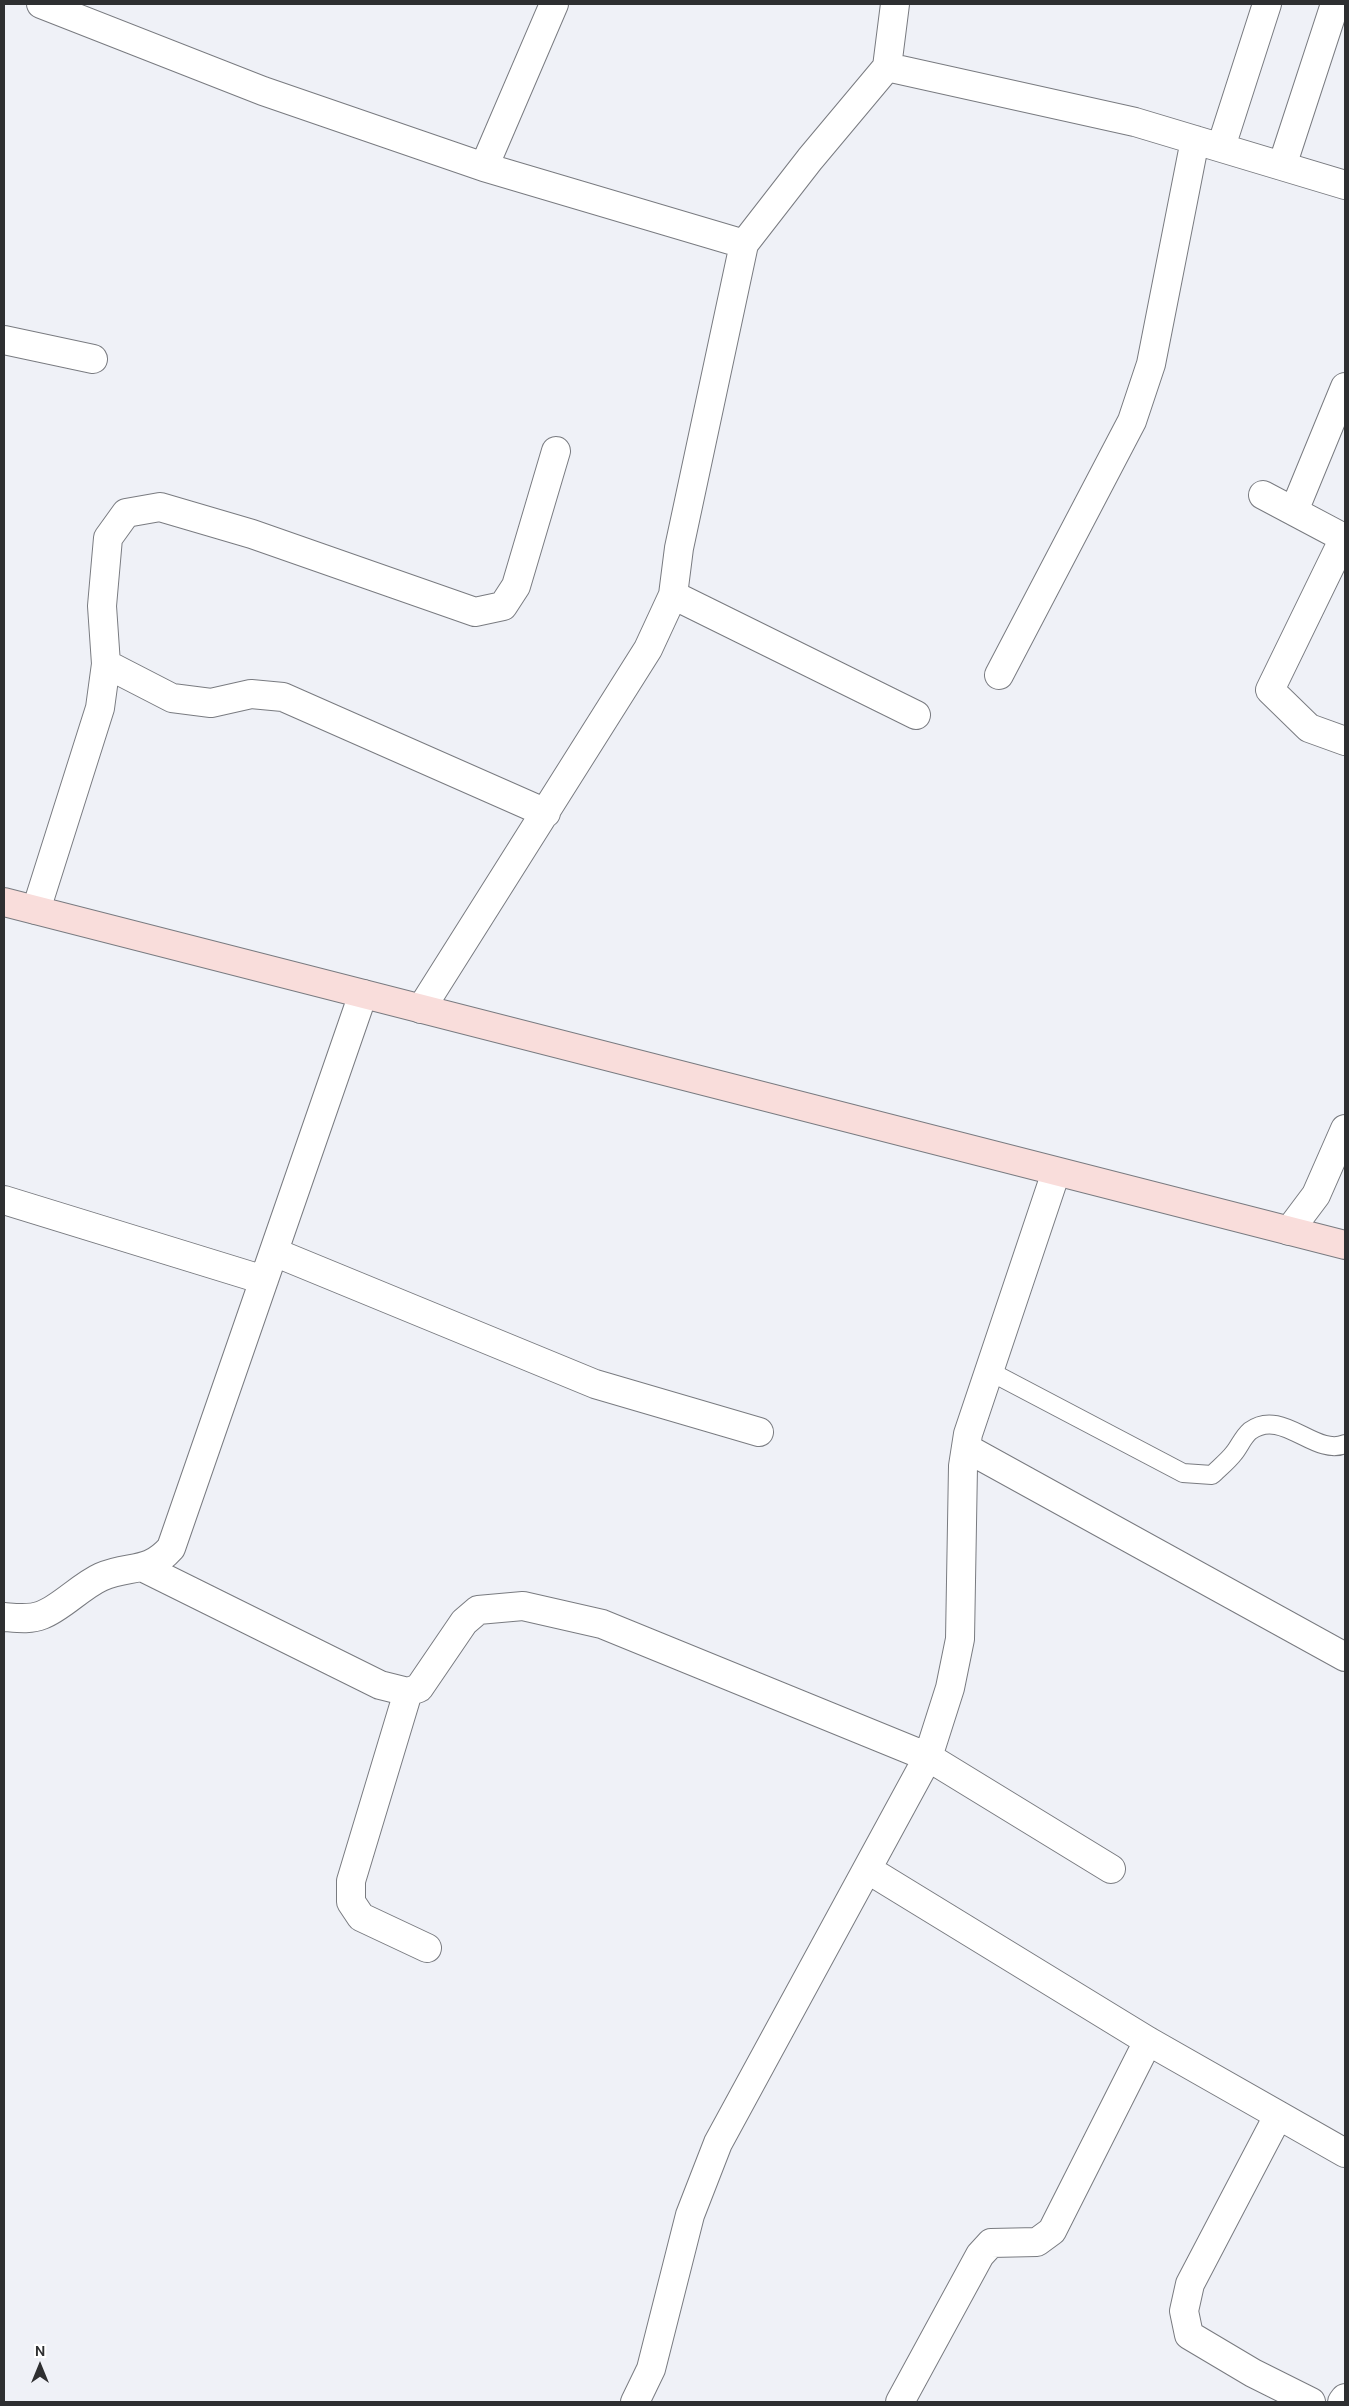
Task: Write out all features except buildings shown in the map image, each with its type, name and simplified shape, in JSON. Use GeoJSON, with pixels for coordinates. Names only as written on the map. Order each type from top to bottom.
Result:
{"type":"FeatureCollection","features":[{"type":"Feature","properties":{"kind":"street"},"geometry":{"type":"LineString","coordinates":[[41,4],[263,91],[484,167],[744,244]]}},
{"type":"Feature","properties":{"kind":"street"},"geometry":{"type":"LineString","coordinates":[[484,167],[554,4]]}},
{"type":"Feature","properties":{"kind":"street"},"geometry":{"type":"LineString","coordinates":[[421,1009],[648,649],[673,595],[679,548],[744,244],[887,67],[895,4]]}},
{"type":"Feature","properties":{"kind":"street"},"geometry":{"type":"LineString","coordinates":[[1221,147],[1268,4]]}},
{"type":"Feature","properties":{"kind":"street"},"geometry":{"type":"LineString","coordinates":[[1282,166],[1335,4]]}},
{"type":"Feature","properties":{"kind":"street"},"geometry":{"type":"LineString","coordinates":[[887,67],[1135,122],[1345,185]]}},
{"type":"Feature","properties":{"kind":"street"},"geometry":{"type":"LineString","coordinates":[[999,675],[1132,421],[1151,364],[1194,140]]}},
{"type":"Feature","properties":{"kind":"street"},"geometry":{"type":"LineString","coordinates":[[4,340],[93,359]]}},
{"type":"Feature","properties":{"kind":"street"},"geometry":{"type":"LineString","coordinates":[[1294,511],[1345,387]]}},
{"type":"Feature","properties":{"kind":"street"},"geometry":{"type":"LineString","coordinates":[[36,910],[100,708],[106,664],[102,606],[108,538],[126,513],[160,507],[252,534],[475,612],[504,606],[516,586],[556,451]]}},
{"type":"Feature","properties":{"kind":"street"},"geometry":{"type":"LineString","coordinates":[[1263,495],[1344,538],[1270,690],[1309,728],[1345,741]]}},
{"type":"Feature","properties":{"kind":"street"},"geometry":{"type":"LineString","coordinates":[[673,595],[916,715]]}},
{"type":"Feature","properties":{"kind":"street"},"geometry":{"type":"LineString","coordinates":[[106,664],[172,698],[211,703],[251,694],[283,697],[546,813]]}},
{"type":"Feature","properties":{"kind":"street"},"geometry":{"type":"LineString","coordinates":[[4,902],[1345,1245]]}},
{"type":"Feature","properties":{"kind":"street"},"geometry":{"type":"LineString","coordinates":[[4,1617],[28,1619],[44,1615],[102,1577],[144,1568],[160,1560],[171,1548],[363,994]]}},
{"type":"Feature","properties":{"kind":"street"},"geometry":{"type":"LineString","coordinates":[[1289,1231],[1316,1195],[1345,1129]]}},
{"type":"Feature","properties":{"kind":"street"},"geometry":{"type":"LineString","coordinates":[[635,2402],[651,2369],[690,2215],[718,2143],[928,1757],[950,1688],[960,1639],[963,1466],[968,1434],[1056,1172]]}},
{"type":"Feature","properties":{"kind":"street"},"geometry":{"type":"LineString","coordinates":[[4,1200],[264,1280]]}},
{"type":"Feature","properties":{"kind":"street"},"geometry":{"type":"LineString","coordinates":[[274,1252],[595,1384],[759,1432]]}},
{"type":"Feature","properties":{"kind":"street"},"geometry":{"type":"LineString","coordinates":[[966,1448],[1345,1657]]}},
{"type":"Feature","properties":{"kind":"street"},"geometry":{"type":"LineString","coordinates":[[144,1568],[380,1685],[408,1692],[419,1688],[426,1680],[464,1622],[478,1610],[523,1606],[602,1624],[928,1757],[1111,1869]]}},
{"type":"Feature","properties":{"kind":"street"},"geometry":{"type":"LineString","coordinates":[[408,1692],[351,1881],[351,1902],[361,1917],[427,1948]]}},
{"type":"Feature","properties":{"kind":"street"},"geometry":{"type":"LineString","coordinates":[[867,1869],[1148,2041],[1345,2154]]}},
{"type":"Feature","properties":{"kind":"street"},"geometry":{"type":"LineString","coordinates":[[900,2402],[980,2255],[991,2243],[1037,2242],[1052,2232],[1148,2041]]}},
{"type":"Feature","properties":{"kind":"street"},"geometry":{"type":"LineString","coordinates":[[1278,2116],[1190,2284],[1184,2311],[1189,2335],[1253,2373],[1311,2402]]}},
{"type":"Feature","properties":{"kind":"street"},"geometry":{"type":"LineString","coordinates":[[1342,2402],[1345,2398]]}},
{"type":"Feature","properties":{"kind":"lane"},"geometry":{"type":"LineString","coordinates":[[989,1371],[1183,1473],[1212,1475],[1233,1455],[1249,1432],[1263,1424],[1284,1427],[1324,1445],[1345,1444]]}}]}
